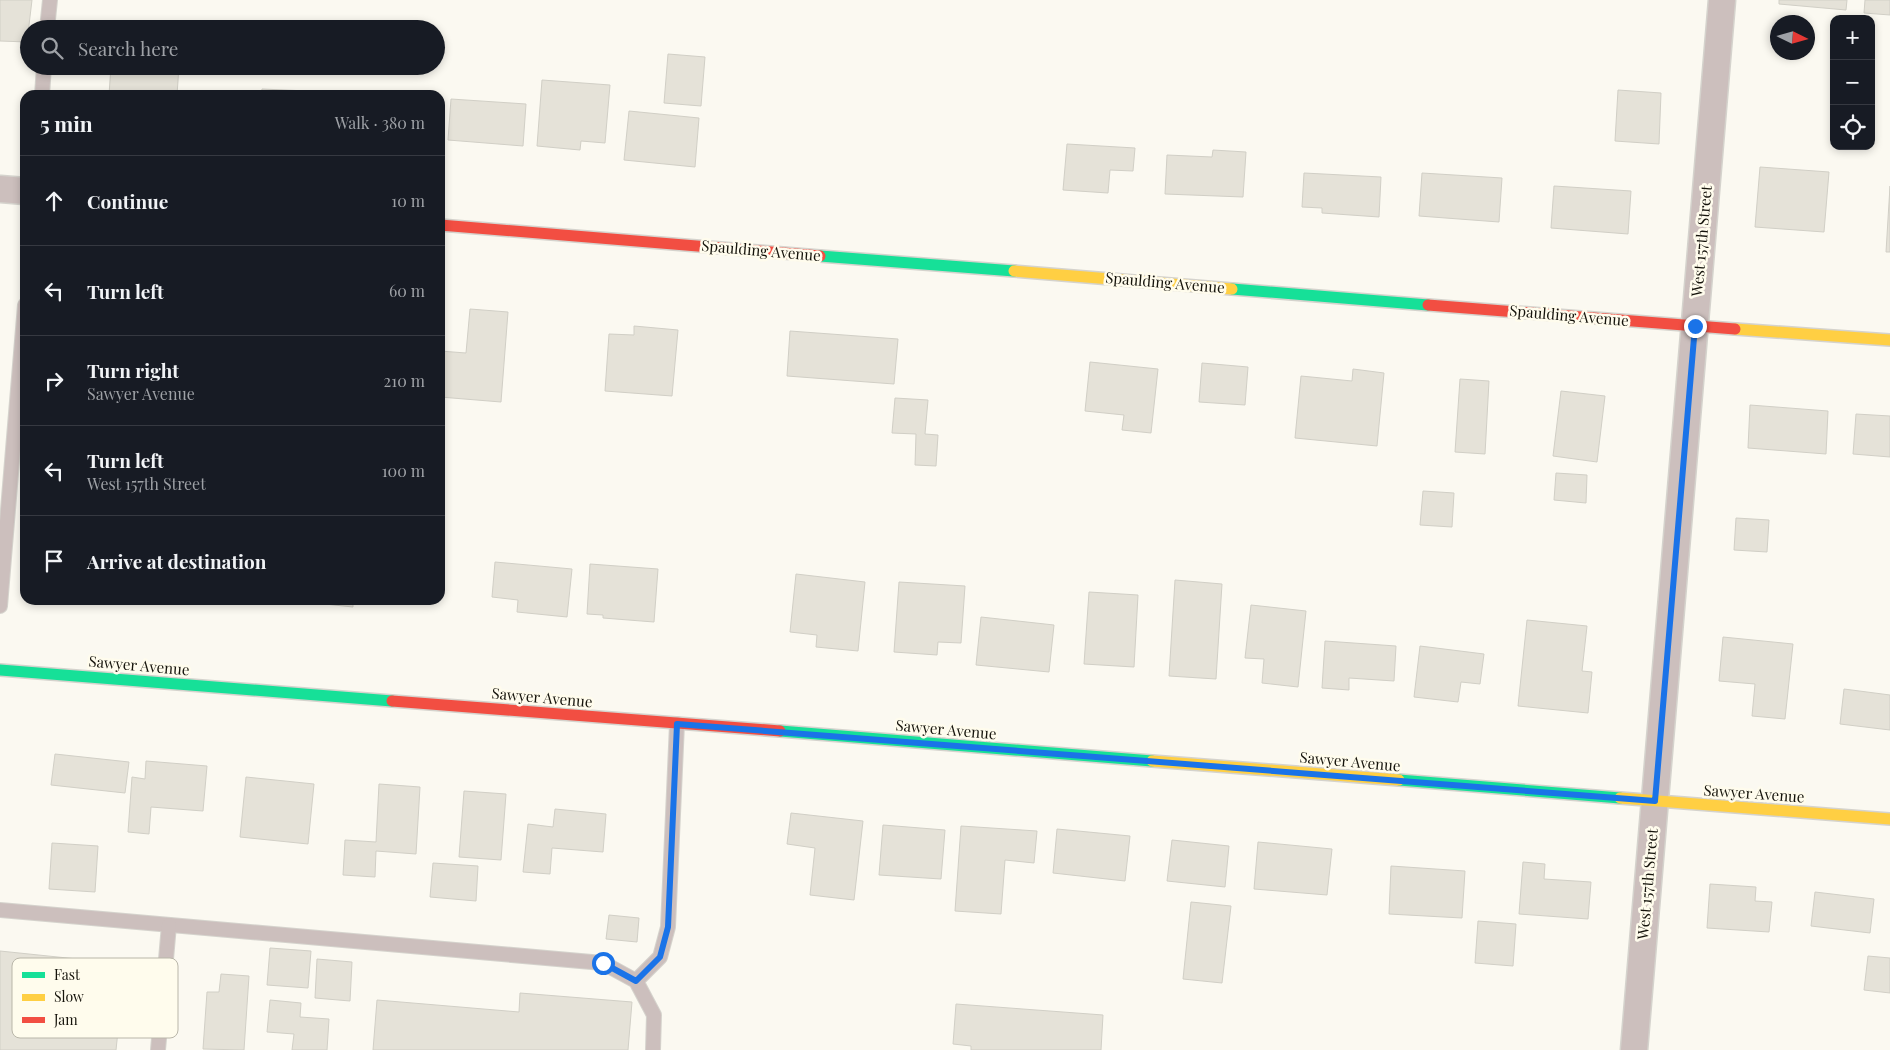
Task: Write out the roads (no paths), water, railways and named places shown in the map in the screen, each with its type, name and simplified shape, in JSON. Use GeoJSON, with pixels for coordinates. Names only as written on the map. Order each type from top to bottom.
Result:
{"type":"FeatureCollection","features":[{"type":"Feature","properties":{"kind":"street","name":"West 157th Street"},"geometry":{"type":"LineString","coordinates":[[1634,1050],[1722,0]]}},
{"type":"Feature","properties":{"kind":"street"},"geometry":{"type":"LineString","coordinates":[[0,189],[20,191]]}},
{"type":"Feature","properties":{"kind":"street","name":"Spaulding Avenue"},"geometry":{"type":"LineString","coordinates":[[445,225],[1890,340]]}},
{"type":"Feature","properties":{"kind":"street","name":"Sawyer Avenue"},"geometry":{"type":"LineString","coordinates":[[0,670],[1890,819]]}},
{"type":"Feature","properties":{"kind":"lane"},"geometry":{"type":"LineString","coordinates":[[48,20],[50,0]]}},
{"type":"Feature","properties":{"kind":"lane"},"geometry":{"type":"LineString","coordinates":[[42,90],[43,75]]}},
{"type":"Feature","properties":{"kind":"lane"},"geometry":{"type":"LineString","coordinates":[[0,606],[20,365]]}},
{"type":"Feature","properties":{"kind":"lane"},"geometry":{"type":"LineString","coordinates":[[636,981],[660,957],[668,927],[677,724]]}},
{"type":"Feature","properties":{"kind":"lane"},"geometry":{"type":"LineString","coordinates":[[0,910],[603,963],[636,981],[654,1015],[653,1050]]}},
{"type":"Feature","properties":{"kind":"lane"},"geometry":{"type":"LineString","coordinates":[[165,958],[168,925]]}}]}
